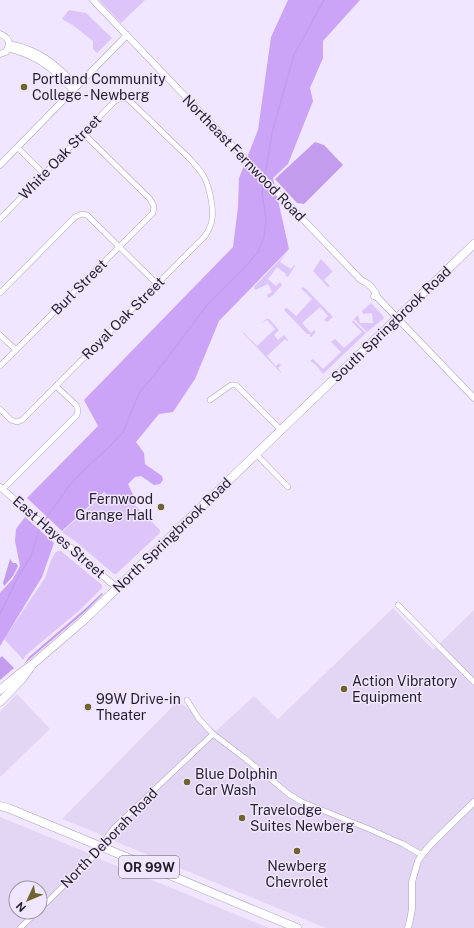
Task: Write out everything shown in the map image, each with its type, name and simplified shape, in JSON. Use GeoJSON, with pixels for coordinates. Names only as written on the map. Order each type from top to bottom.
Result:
{"type":"FeatureCollection","features":[{"type":"Feature","properties":{"kind":"main road","name":"South Springbrook Road"},"geometry":{"type":"LineString","coordinates":[[308,403],[474,244]]}},
{"type":"Feature","properties":{"kind":"main road","name":"North Springbrook Road"},"geometry":{"type":"LineString","coordinates":[[0,690],[84,620],[222,488],[308,403]]}},
{"type":"Feature","properties":{"kind":"main road","name":"North Springbrook Road"},"geometry":{"type":"LineString","coordinates":[[0,702],[22,679],[33,664]]}},
{"type":"Feature","properties":{"kind":"main road"},"geometry":{"type":"LineString","coordinates":[[8,693],[6,691],[16,680],[18,675]]}},
{"type":"Feature","properties":{"kind":"main road","name":"OR 99W"},"geometry":{"type":"LineString","coordinates":[[0,805],[297,928]]}},
{"type":"Feature","properties":{"kind":"street","name":"Northeast Fernwood Road"},"geometry":{"type":"LineString","coordinates":[[93,0],[361,280],[362,284],[378,298],[474,398]]}},
{"type":"Feature","properties":{"kind":"street"},"geometry":{"type":"LineString","coordinates":[[0,34],[5,36],[9,46],[6,52],[0,54]]}},
{"type":"Feature","properties":{"kind":"street"},"geometry":{"type":"LineString","coordinates":[[0,165],[127,35]]}},
{"type":"Feature","properties":{"kind":"street"},"geometry":{"type":"LineString","coordinates":[[9,46],[16,45],[37,53],[47,59],[56,66],[75,88]]}},
{"type":"Feature","properties":{"kind":"street","name":"White Oak Street"},"geometry":{"type":"LineString","coordinates":[[0,219],[115,101],[122,98]]}},
{"type":"Feature","properties":{"kind":"street","name":"Royal Oak Street"},"geometry":{"type":"LineString","coordinates":[[0,410],[10,420],[17,422],[22,420],[205,236],[210,227],[212,219],[212,204],[206,182],[199,169],[128,99],[122,98]]}},
{"type":"Feature","properties":{"kind":"street","name":"Burl Street"},"geometry":{"type":"LineString","coordinates":[[0,366],[153,213],[154,206],[150,199],[84,134]]}},
{"type":"Feature","properties":{"kind":"street"},"geometry":{"type":"LineString","coordinates":[[17,147],[44,174]]}},
{"type":"Feature","properties":{"kind":"street"},"geometry":{"type":"LineString","coordinates":[[0,293],[75,217],[82,214],[87,215],[157,284]]}},
{"type":"Feature","properties":{"kind":"street"},"geometry":{"type":"LineString","coordinates":[[0,335],[16,350]]}},
{"type":"Feature","properties":{"kind":"street"},"geometry":{"type":"LineString","coordinates":[[210,400],[230,386],[236,385],[281,430]]}},
{"type":"Feature","properties":{"kind":"street"},"geometry":{"type":"LineString","coordinates":[[2,488],[77,415],[78,410],[76,405],[56,386]]}},
{"type":"Feature","properties":{"kind":"street"},"geometry":{"type":"LineString","coordinates":[[256,454],[288,487]]}},
{"type":"Feature","properties":{"kind":"street","name":"East Hayes Street"},"geometry":{"type":"LineString","coordinates":[[2,488],[118,588]]}},
{"type":"Feature","properties":{"kind":"street"},"geometry":{"type":"LineString","coordinates":[[398,605],[474,682]]}},
{"type":"Feature","properties":{"kind":"street"},"geometry":{"type":"LineString","coordinates":[[187,700],[199,718],[213,734],[282,789],[302,802],[403,844],[422,855]]}},
{"type":"Feature","properties":{"kind":"street","name":"North Deborah Road"},"geometry":{"type":"LineString","coordinates":[[48,901],[91,860],[114,828],[213,734]]}},
{"type":"Feature","properties":{"kind":"street"},"geometry":{"type":"LineString","coordinates":[[408,928],[412,909],[412,882],[422,855],[431,844],[474,802]]}},
{"type":"Feature","properties":{"kind":"street"},"geometry":{"type":"LineString","coordinates":[[20,928],[28,920]]}},
{"type":"Feature","properties":{"kind":"shaded area"},"geometry":{"type":"Polygon","coordinates":[[[99,0],[145,0],[121,23],[99,0]]]}},
{"type":"Feature","properties":{"kind":"shaded area"},"geometry":{"type":"Polygon","coordinates":[[[288,0],[360,0],[323,41],[323,58],[310,88],[313,101],[288,164],[273,178],[289,249],[219,321],[195,379],[173,412],[159,414],[136,442],[144,453],[145,464],[162,476],[163,480],[160,484],[154,485],[141,476],[135,477],[128,484],[135,499],[133,503],[121,506],[104,492],[62,531],[27,498],[98,426],[84,400],[233,247],[238,207],[239,178],[258,130],[271,37],[288,0]]]}},
{"type":"Feature","properties":{"kind":"shaded area"},"geometry":{"type":"Polygon","coordinates":[[[69,10],[86,13],[112,38],[97,53],[93,49],[93,41],[74,26],[62,19],[69,10]]]}},
{"type":"Feature","properties":{"kind":"shaded area"},"geometry":{"type":"Polygon","coordinates":[[[315,142],[324,145],[343,165],[304,204],[297,203],[275,179],[315,142]]]}},
{"type":"Feature","properties":{"kind":"shaded area"},"geometry":{"type":"Polygon","coordinates":[[[287,252],[280,262],[291,269],[294,265],[295,266],[288,277],[277,267],[268,279],[276,286],[280,282],[282,285],[272,296],[268,298],[267,295],[272,292],[268,284],[255,290],[254,287],[287,252]]]}},
{"type":"Feature","properties":{"kind":"shaded area"},"geometry":{"type":"Polygon","coordinates":[[[321,259],[333,272],[324,280],[330,286],[328,287],[313,271],[321,259]]]}},
{"type":"Feature","properties":{"kind":"shaded area"},"geometry":{"type":"Polygon","coordinates":[[[302,287],[306,289],[333,317],[327,322],[324,320],[328,316],[320,307],[302,323],[311,333],[314,330],[316,332],[311,337],[310,334],[307,334],[284,310],[287,308],[296,316],[312,299],[301,289],[302,287]]]}},
{"type":"Feature","properties":{"kind":"shaded area"},"geometry":{"type":"Polygon","coordinates":[[[371,303],[384,317],[367,332],[354,319],[358,315],[360,323],[373,323],[372,313],[363,314],[362,311],[371,303]]]}},
{"type":"Feature","properties":{"kind":"shaded area"},"geometry":{"type":"Polygon","coordinates":[[[266,319],[269,319],[279,330],[274,335],[278,340],[284,335],[288,340],[287,341],[285,339],[267,356],[276,366],[279,363],[281,365],[278,368],[281,373],[242,332],[257,346],[275,329],[267,320],[262,323],[266,319]]]}},
{"type":"Feature","properties":{"kind":"shaded area"},"geometry":{"type":"Polygon","coordinates":[[[353,320],[366,333],[323,374],[316,365],[310,361],[313,359],[323,369],[341,352],[331,342],[335,339],[344,348],[362,332],[352,322],[353,320]]]}},
{"type":"Feature","properties":{"kind":"shaded area"},"geometry":{"type":"Polygon","coordinates":[[[105,493],[121,506],[134,504],[160,530],[160,533],[116,574],[114,574],[62,532],[105,493]]]}},
{"type":"Feature","properties":{"kind":"shaded area"},"geometry":{"type":"Polygon","coordinates":[[[25,517],[54,543],[42,577],[0,646],[0,593],[12,580],[20,566],[15,541],[16,529],[25,517]]]}},
{"type":"Feature","properties":{"kind":"shaded area"},"geometry":{"type":"Polygon","coordinates":[[[58,551],[61,551],[102,585],[102,588],[81,609],[26,655],[23,660],[4,639],[45,578],[51,560],[58,551]]]}},
{"type":"Feature","properties":{"kind":"shaded area"},"geometry":{"type":"Polygon","coordinates":[[[10,559],[18,566],[13,576],[4,586],[3,583],[10,559]]]}},
{"type":"Feature","properties":{"kind":"shaded area"},"geometry":{"type":"Polygon","coordinates":[[[102,593],[103,594],[87,610],[24,664],[29,657],[102,593]]]}},
{"type":"Feature","properties":{"kind":"shaded area"},"geometry":{"type":"Polygon","coordinates":[[[393,608],[433,650],[474,610],[474,928],[326,928],[62,819],[178,701],[216,731],[254,696],[278,719],[393,608]]]}},
{"type":"Feature","properties":{"kind":"shaded area"},"geometry":{"type":"Polygon","coordinates":[[[2,656],[14,668],[0,680],[0,658],[2,656]]]}},
{"type":"Feature","properties":{"kind":"shaded area"},"geometry":{"type":"Polygon","coordinates":[[[17,694],[50,729],[0,777],[0,712],[17,694]]]}},
{"type":"Feature","properties":{"kind":"shaded area"},"geometry":{"type":"Polygon","coordinates":[[[0,817],[104,861],[269,928],[0,928],[0,817]]]}},
{"type":"Feature","properties":{"kind":"waterway"},"geometry":{"type":"LineString","coordinates":[[265,174],[273,129],[294,55],[324,0]]}},
{"type":"Feature","properties":{"kind":"waterway"},"geometry":{"type":"LineString","coordinates":[[45,520],[69,486],[123,432],[139,393],[208,304],[258,252],[264,238],[266,220],[262,192],[263,186]]}},
{"type":"Feature","properties":{"kind":"waterway"},"geometry":{"type":"LineString","coordinates":[[0,614],[18,577],[31,556],[39,530]]}},
{"type":"Feature","properties":{"kind":"place","name":"Portland Community College - Newberg"},"geometry":{"type":"Point","coordinates":[24,87]}},
{"type":"Feature","properties":{"kind":"place","name":"Fernwood Grange Hall"},"geometry":{"type":"Point","coordinates":[161,507]}},
{"type":"Feature","properties":{"kind":"place","name":"Action Vibratory Equipment"},"geometry":{"type":"Point","coordinates":[344,689]}},
{"type":"Feature","properties":{"kind":"place","name":"99W Drive-in Theater"},"geometry":{"type":"Point","coordinates":[88,707]}},
{"type":"Feature","properties":{"kind":"place","name":"Blue Dolphin Car Wash"},"geometry":{"type":"Point","coordinates":[187,782]}},
{"type":"Feature","properties":{"kind":"place","name":"Travelodge Suites Newberg"},"geometry":{"type":"Point","coordinates":[242,818]}},
{"type":"Feature","properties":{"kind":"place","name":"Newberg Chevrolet"},"geometry":{"type":"Point","coordinates":[297,851]}}]}
